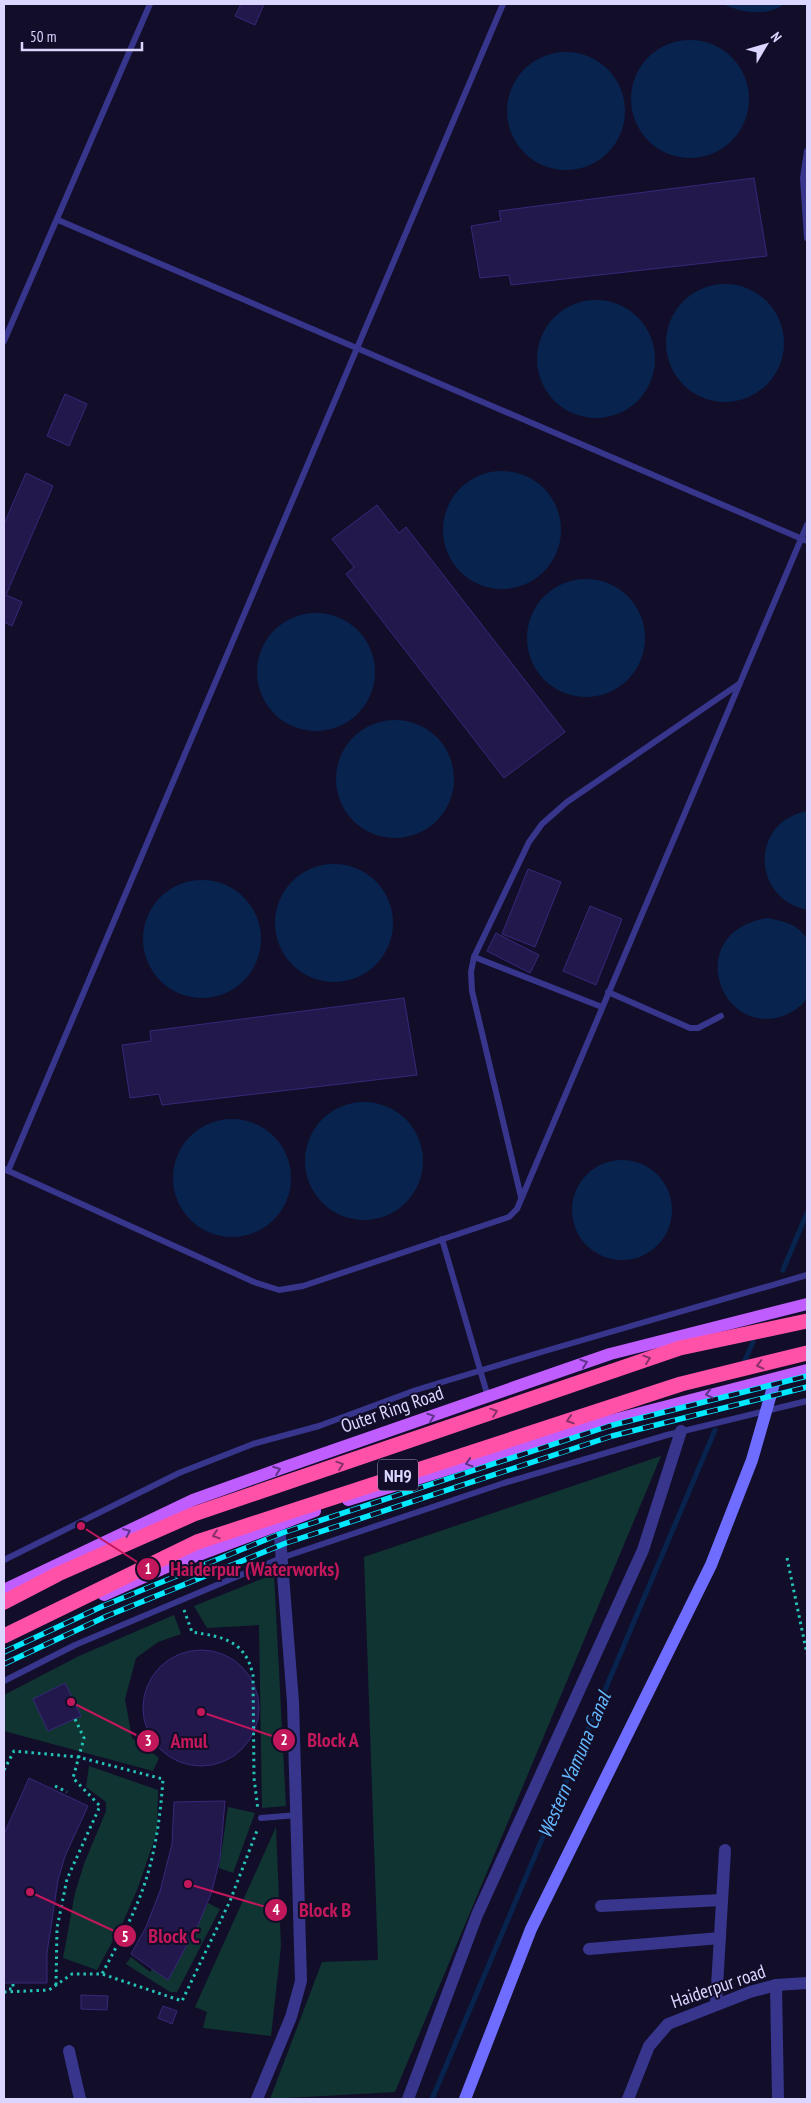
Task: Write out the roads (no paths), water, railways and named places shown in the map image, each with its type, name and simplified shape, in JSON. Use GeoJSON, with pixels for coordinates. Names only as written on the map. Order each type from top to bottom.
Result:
{"type":"FeatureCollection","features":[{"type":"Feature","properties":{"kind":"highway","name":"Outer Ring Road"},"geometry":{"type":"LineString","coordinates":[[4,1602],[58,1574],[194,1514],[680,1348],[807,1321]]}},
{"type":"Feature","properties":{"kind":"highway","name":"NH9"},"geometry":{"type":"LineString","coordinates":[[4,1636],[197,1542],[681,1384],[807,1354]]}},
{"type":"Feature","properties":{"kind":"main road","name":"Outer Ring Road"},"geometry":{"type":"LineString","coordinates":[[4,1590],[194,1500],[610,1354],[807,1304]]}},
{"type":"Feature","properties":{"kind":"main road"},"geometry":{"type":"LineString","coordinates":[[4,1644],[162,1569],[315,1510],[586,1427],[702,1396],[775,1380],[807,1370]]}},
{"type":"Feature","properties":{"kind":"street"},"geometry":{"type":"LineString","coordinates":[[465,2099],[531,1929],[711,1565],[746,1476],[775,1380]]}},
{"type":"Feature","properties":{"kind":"street"},"geometry":{"type":"LineString","coordinates":[[408,2099],[477,1915],[643,1550],[681,1431]]}},
{"type":"Feature","properties":{"kind":"street"},"geometry":{"type":"LineString","coordinates":[[257,2099],[292,2016],[301,1981],[293,1702],[279,1524]]}},
{"type":"Feature","properties":{"kind":"street"},"geometry":{"type":"LineString","coordinates":[[716,2004],[725,1850]]}},
{"type":"Feature","properties":{"kind":"street"},"geometry":{"type":"LineString","coordinates":[[602,1906],[722,1900]]}},
{"type":"Feature","properties":{"kind":"street"},"geometry":{"type":"LineString","coordinates":[[589,1949],[720,1938]]}},
{"type":"Feature","properties":{"kind":"street","name":"Haiderpur road"},"geometry":{"type":"LineString","coordinates":[[628,2099],[648,2046],[668,2024],[716,2004],[776,1984],[807,1983]]}},
{"type":"Feature","properties":{"kind":"street"},"geometry":{"type":"LineString","coordinates":[[776,1984],[778,2099]]}},
{"type":"Feature","properties":{"kind":"street"},"geometry":{"type":"LineString","coordinates":[[69,2051],[80,2099]]}},
{"type":"Feature","properties":{"kind":"lane"},"geometry":{"type":"LineString","coordinates":[[4,340],[58,220],[150,4]]}},
{"type":"Feature","properties":{"kind":"lane"},"geometry":{"type":"LineString","coordinates":[[504,4],[6,1170],[254,1282],[279,1290],[303,1286],[509,1218],[517,1209],[740,683],[804,540],[807,525]]}},
{"type":"Feature","properties":{"kind":"lane"},"geometry":{"type":"LineString","coordinates":[[807,151],[803,178],[807,238]]}},
{"type":"Feature","properties":{"kind":"lane"},"geometry":{"type":"LineString","coordinates":[[58,220],[804,540]]}},
{"type":"Feature","properties":{"kind":"lane"},"geometry":{"type":"LineString","coordinates":[[521,1197],[472,991],[471,972],[474,957],[529,842],[542,824],[567,802],[740,683]]}},
{"type":"Feature","properties":{"kind":"lane"},"geometry":{"type":"LineString","coordinates":[[474,957],[602,1007]]}},
{"type":"Feature","properties":{"kind":"lane"},"geometry":{"type":"LineString","coordinates":[[608,992],[690,1028],[698,1028],[721,1016]]}},
{"type":"Feature","properties":{"kind":"lane"},"geometry":{"type":"LineString","coordinates":[[442,1240],[488,1397]]}},
{"type":"Feature","properties":{"kind":"lane"},"geometry":{"type":"LineString","coordinates":[[4,1560],[179,1473],[254,1444],[319,1426],[416,1390],[480,1370],[763,1286],[807,1276]]}},
{"type":"Feature","properties":{"kind":"lane"},"geometry":{"type":"LineString","coordinates":[[4,1681],[75,1644],[281,1558],[504,1483],[681,1431],[807,1400]]}},
{"type":"Feature","properties":{"kind":"lane"},"geometry":{"type":"LineString","coordinates":[[261,1818],[297,1815]]}},
{"type":"Feature","properties":{"kind":"water"},"geometry":{"type":"Polygon","coordinates":[[[723,4],[784,4],[770,11],[754,12],[738,10],[723,4]]]}},
{"type":"Feature","properties":{"kind":"water"},"geometry":{"type":"Polygon","coordinates":[[[690,40],[713,45],[732,57],[744,76],[749,99],[744,122],[732,141],[713,153],[690,158],[667,153],[648,141],[636,122],[631,99],[636,76],[648,57],[667,45],[690,40]]]}},
{"type":"Feature","properties":{"kind":"water"},"geometry":{"type":"Polygon","coordinates":[[[566,52],[589,57],[608,69],[620,88],[625,111],[620,134],[608,153],[589,165],[566,170],[543,165],[524,153],[512,134],[507,111],[512,88],[524,69],[543,57],[566,52]]]}},
{"type":"Feature","properties":{"kind":"water"},"geometry":{"type":"Polygon","coordinates":[[[725,284],[748,289],[767,301],[779,320],[784,343],[779,366],[767,385],[748,397],[725,402],[702,397],[683,385],[671,366],[666,343],[671,320],[683,301],[702,289],[725,284]]]}},
{"type":"Feature","properties":{"kind":"water"},"geometry":{"type":"Polygon","coordinates":[[[596,300],[619,305],[638,317],[650,336],[655,359],[650,382],[638,401],[619,413],[596,418],[573,413],[554,401],[542,382],[537,359],[542,336],[554,317],[573,305],[596,300]]]}},
{"type":"Feature","properties":{"kind":"water"},"geometry":{"type":"Polygon","coordinates":[[[502,471],[525,476],[544,488],[556,507],[561,530],[556,553],[544,572],[525,584],[502,589],[479,584],[460,572],[448,553],[443,530],[448,507],[460,488],[479,476],[502,471]]]}},
{"type":"Feature","properties":{"kind":"water"},"geometry":{"type":"Polygon","coordinates":[[[586,579],[609,584],[628,596],[640,615],[645,638],[640,661],[628,680],[609,692],[586,697],[563,692],[544,680],[532,661],[527,638],[532,615],[544,596],[563,584],[586,579]]]}},
{"type":"Feature","properties":{"kind":"water"},"geometry":{"type":"Polygon","coordinates":[[[316,613],[339,618],[358,630],[370,649],[375,672],[370,695],[358,714],[339,726],[316,731],[293,726],[274,714],[262,695],[257,672],[262,649],[274,630],[293,618],[316,613]]]}},
{"type":"Feature","properties":{"kind":"water"},"geometry":{"type":"Polygon","coordinates":[[[395,720],[418,725],[437,737],[449,756],[454,779],[449,802],[437,821],[418,833],[395,838],[372,833],[353,821],[341,802],[336,779],[341,756],[353,737],[372,725],[395,720]]]}},
{"type":"Feature","properties":{"kind":"water"},"geometry":{"type":"Polygon","coordinates":[[[807,811],[807,910],[789,903],[775,891],[767,876],[765,860],[767,844],[775,829],[788,818],[807,811]]]}},
{"type":"Feature","properties":{"kind":"water"},"geometry":{"type":"Polygon","coordinates":[[[334,864],[357,869],[376,881],[388,900],[393,923],[388,946],[376,965],[357,977],[334,982],[311,977],[292,965],[280,946],[275,923],[280,900],[292,881],[311,869],[334,864]]]}},
{"type":"Feature","properties":{"kind":"water"},"geometry":{"type":"Polygon","coordinates":[[[202,880],[225,885],[244,897],[256,916],[261,939],[256,962],[244,981],[225,993],[202,998],[179,993],[160,981],[148,962],[143,939],[148,916],[160,897],[179,885],[202,880]]]}},
{"type":"Feature","properties":{"kind":"water"},"geometry":{"type":"Polygon","coordinates":[[[767,918],[795,927],[807,939],[807,998],[793,1011],[776,1018],[755,1017],[738,1009],[725,995],[719,977],[718,959],[726,941],[742,927],[767,918]]]}},
{"type":"Feature","properties":{"kind":"water"},"geometry":{"type":"Polygon","coordinates":[[[364,1102],[387,1107],[406,1119],[418,1138],[423,1161],[418,1184],[406,1203],[387,1215],[364,1220],[341,1215],[322,1203],[310,1184],[305,1161],[310,1138],[322,1119],[341,1107],[364,1102]]]}},
{"type":"Feature","properties":{"kind":"water"},"geometry":{"type":"Polygon","coordinates":[[[232,1119],[255,1124],[274,1136],[286,1155],[291,1178],[286,1201],[274,1220],[255,1232],[232,1237],[209,1232],[190,1220],[178,1201],[173,1178],[178,1155],[190,1136],[209,1124],[232,1119]]]}},
{"type":"Feature","properties":{"kind":"water"},"geometry":{"type":"Polygon","coordinates":[[[622,1160],[641,1164],[657,1175],[668,1191],[672,1210],[668,1229],[657,1245],[641,1256],[622,1260],[603,1256],[587,1245],[576,1229],[572,1210],[576,1191],[587,1175],[603,1164],[622,1160]]]}},
{"type":"Feature","properties":{"kind":"waterway","name":"Western Yamuna Canal"},"geometry":{"type":"LineString","coordinates":[[783,1270],[807,1213]]}},
{"type":"Feature","properties":{"kind":"waterway","name":"Western Yamuna Canal"},"geometry":{"type":"LineString","coordinates":[[742,1367],[753,1342]]}},
{"type":"Feature","properties":{"kind":"waterway","name":"Western Yamuna Canal"},"geometry":{"type":"LineString","coordinates":[[432,2099],[715,1430]]}},
{"type":"Feature","properties":{"kind":"railway"},"geometry":{"type":"LineString","coordinates":[[4,1652],[103,1606],[282,1533],[609,1426],[807,1376]]}},
{"type":"Feature","properties":{"kind":"railway"},"geometry":{"type":"LineString","coordinates":[[4,1664],[107,1616],[286,1543],[612,1436],[807,1387]]}},
{"type":"Feature","properties":{"kind":"place","name":"Haiderpur (Waterworks)"},"geometry":{"type":"Point","coordinates":[81,1526]}},
{"type":"Feature","properties":{"kind":"place","name":"Amul"},"geometry":{"type":"Point","coordinates":[71,1702]}},
{"type":"Feature","properties":{"kind":"place","name":"Block A"},"geometry":{"type":"Point","coordinates":[201,1712]}},
{"type":"Feature","properties":{"kind":"place","name":"Block B"},"geometry":{"type":"Point","coordinates":[188,1884]}},
{"type":"Feature","properties":{"kind":"place","name":"Block C"},"geometry":{"type":"Point","coordinates":[30,1892]}}]}
